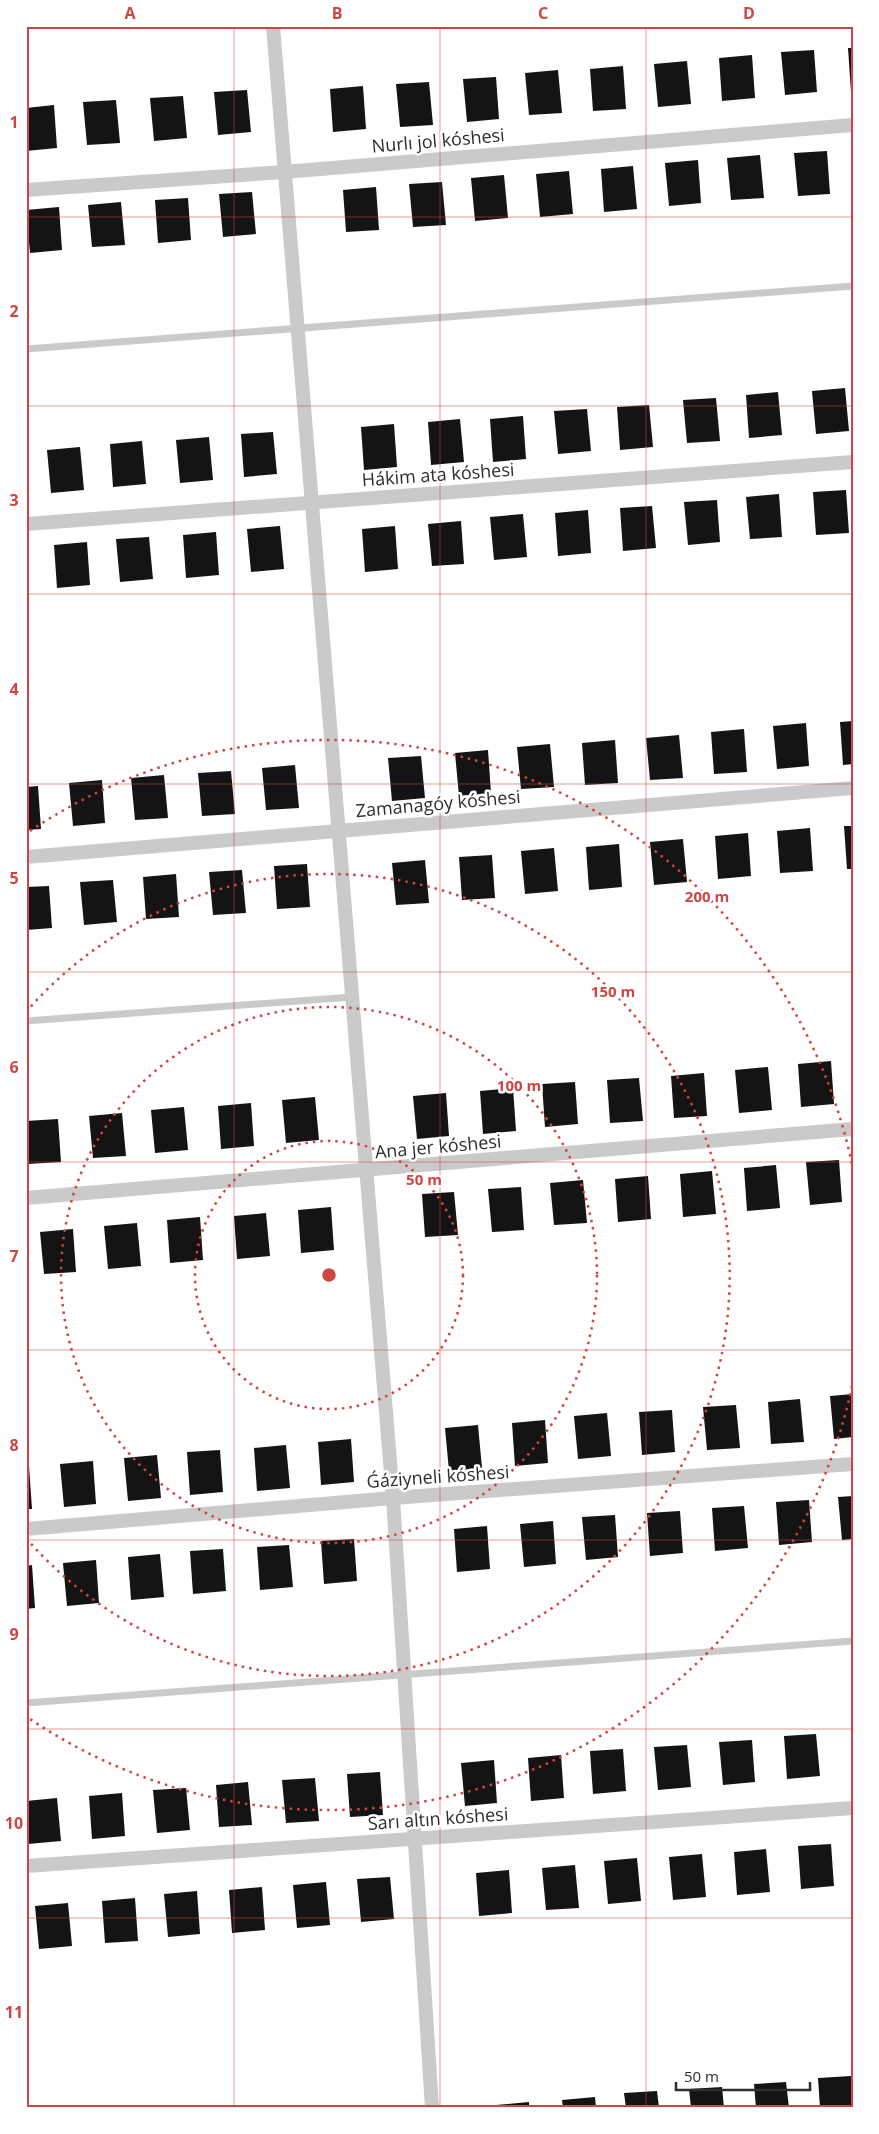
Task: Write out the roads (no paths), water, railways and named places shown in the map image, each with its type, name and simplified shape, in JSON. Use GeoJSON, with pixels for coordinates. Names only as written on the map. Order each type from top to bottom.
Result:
{"type":"FeatureCollection","features":[{"type":"Feature","properties":{"kind":"street"},"geometry":{"type":"LineString","coordinates":[[273,26],[393,1498],[432,2108]]}},
{"type":"Feature","properties":{"kind":"street","name":"Nurlı jol kóshesi"},"geometry":{"type":"LineString","coordinates":[[26,190],[284,172],[853,125]]}},
{"type":"Feature","properties":{"kind":"street","name":"Hákim ata kóshesi"},"geometry":{"type":"LineString","coordinates":[[26,524],[853,462]]}},
{"type":"Feature","properties":{"kind":"street","name":"Zamanagóy kóshesi"},"geometry":{"type":"LineString","coordinates":[[26,857],[853,788]]}},
{"type":"Feature","properties":{"kind":"street","name":"Ana jer kóshesi"},"geometry":{"type":"LineString","coordinates":[[26,1198],[853,1129]]}},
{"type":"Feature","properties":{"kind":"street","name":"Ǵáziyneli kóshesi"},"geometry":{"type":"LineString","coordinates":[[26,1529],[393,1498],[853,1464]]}},
{"type":"Feature","properties":{"kind":"street","name":"Sarı altın kóshesi"},"geometry":{"type":"LineString","coordinates":[[26,1866],[853,1808]]}},
{"type":"Feature","properties":{"kind":"lane"},"geometry":{"type":"LineString","coordinates":[[26,348],[853,286]]}},
{"type":"Feature","properties":{"kind":"lane"},"geometry":{"type":"LineString","coordinates":[[26,1021],[352,996]]}},
{"type":"Feature","properties":{"kind":"lane"},"geometry":{"type":"LineString","coordinates":[[26,1703],[853,1641]]}}]}
